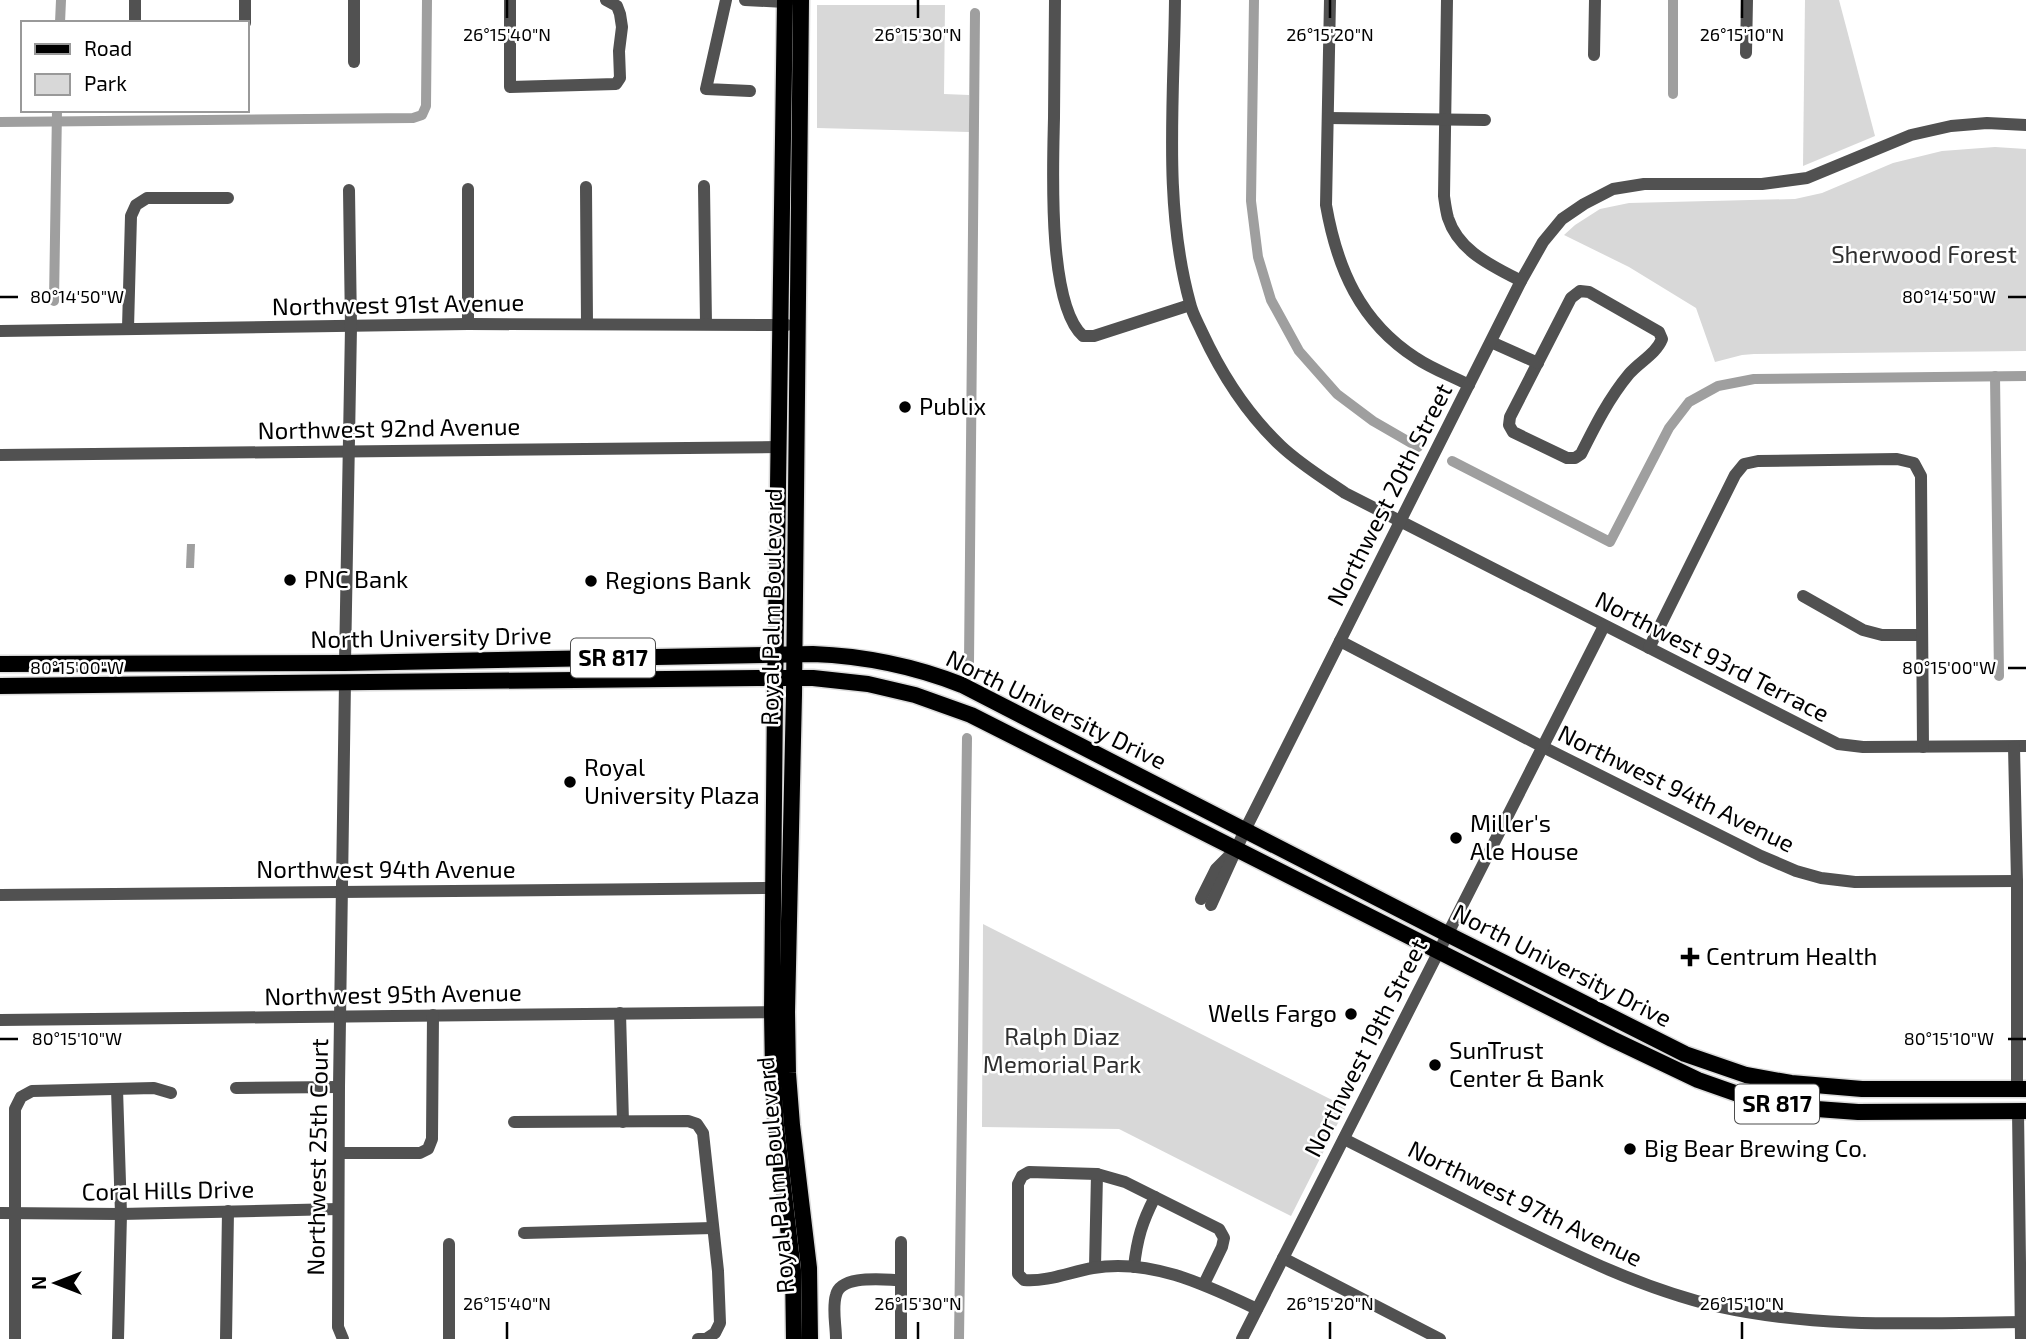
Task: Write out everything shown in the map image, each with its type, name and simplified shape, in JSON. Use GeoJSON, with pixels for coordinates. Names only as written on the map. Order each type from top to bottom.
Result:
{"type":"FeatureCollection","features":[{"type":"Feature","properties":{"kind":"main road","name":"Royal Palm Boulevard"},"geometry":{"type":"LineString","coordinates":[[790,0],[780,325],[773,888],[780,1012],[809,1268],[810,1339]]}},
{"type":"Feature","properties":{"kind":"main road","name":"Royal Palm Boulevard"},"geometry":{"type":"LineString","coordinates":[[790,0],[797,325],[791,871],[773,1073],[776,1126],[793,1270],[794,1339]]}},
{"type":"Feature","properties":{"kind":"main road","name":"North University Drive"},"geometry":{"type":"LineString","coordinates":[[0,664],[345,663],[794,654],[869,658],[947,679],[1685,1054],[1746,1075],[1791,1083],[2023,1100]]}},
{"type":"Feature","properties":{"kind":"main road"},"geometry":{"type":"LineString","coordinates":[[345,682],[354,672],[393,661]]}},
{"type":"Feature","properties":{"kind":"main road"},"geometry":{"type":"LineString","coordinates":[[290,683],[332,675],[345,663]]}},
{"type":"Feature","properties":{"kind":"main road","name":"North University Drive"},"geometry":{"type":"LineString","coordinates":[[0,686],[794,678],[844,681],[892,689],[971,715],[1698,1080],[1789,1107],[1858,1112],[1955,1112],[2023,1100]]}},
{"type":"Feature","properties":{"kind":"main road"},"geometry":{"type":"LineString","coordinates":[[1061,760],[1092,765],[1101,764],[1108,759]]}},
{"type":"Feature","properties":{"kind":"main road"},"geometry":{"type":"LineString","coordinates":[[773,838],[791,871]]}},
{"type":"Feature","properties":{"kind":"main road"},"geometry":{"type":"LineString","coordinates":[[1649,1056],[1688,1066],[1707,1061]]}},
{"type":"Feature","properties":{"kind":"main road"},"geometry":{"type":"LineString","coordinates":[[1698,1080],[1711,1074],[1746,1075]]}},
{"type":"Feature","properties":{"kind":"street"},"geometry":{"type":"LineString","coordinates":[[135,0],[135,21]]}},
{"type":"Feature","properties":{"kind":"street"},"geometry":{"type":"LineString","coordinates":[[245,0],[245,21]]}},
{"type":"Feature","properties":{"kind":"street"},"geometry":{"type":"LineString","coordinates":[[354,0],[354,62]]}},
{"type":"Feature","properties":{"kind":"street"},"geometry":{"type":"LineString","coordinates":[[510,0],[510,87],[616,84],[620,78],[622,27],[617,6],[606,0]]}},
{"type":"Feature","properties":{"kind":"street"},"geometry":{"type":"LineString","coordinates":[[726,0],[706,89],[750,90]]}},
{"type":"Feature","properties":{"kind":"street"},"geometry":{"type":"LineString","coordinates":[[745,0],[790,0]]}},
{"type":"Feature","properties":{"kind":"street"},"geometry":{"type":"LineString","coordinates":[[1055,0],[1053,218],[1060,278],[1069,316],[1076,330],[1083,336],[1094,336],[1190,306]]}},
{"type":"Feature","properties":{"kind":"street","name":"Northwest 93rd Terrace"},"geometry":{"type":"LineString","coordinates":[[1175,0],[1172,189],[1175,227],[1190,306],[1231,386],[1280,445],[1345,493],[1838,744],[1863,747],[2020,746]]}},
{"type":"Feature","properties":{"kind":"street"},"geometry":{"type":"LineString","coordinates":[[1329,0],[1326,205],[1331,238],[1341,268],[1369,316],[1389,338],[1417,359],[1469,385]]}},
{"type":"Feature","properties":{"kind":"street"},"geometry":{"type":"LineString","coordinates":[[1447,0],[1444,196],[1448,219],[1459,239],[1476,256],[1521,281]]}},
{"type":"Feature","properties":{"kind":"street"},"geometry":{"type":"LineString","coordinates":[[1594,55],[1595,0]]}},
{"type":"Feature","properties":{"kind":"street"},"geometry":{"type":"LineString","coordinates":[[1746,0],[1746,53]]}},
{"type":"Feature","properties":{"kind":"street"},"geometry":{"type":"LineString","coordinates":[[1328,118],[1485,120]]}},
{"type":"Feature","properties":{"kind":"street","name":"Northwest 20th Street"},"geometry":{"type":"LineString","coordinates":[[1206,902],[1216,869],[1238,848],[1521,281],[1543,242],[1562,219],[1613,189],[1644,184],[1762,184],[1807,178],[1911,135],[1951,126],[1987,123],[2026,125]]}},
{"type":"Feature","properties":{"kind":"street"},"geometry":{"type":"LineString","coordinates":[[704,186],[706,324]]}},
{"type":"Feature","properties":{"kind":"street"},"geometry":{"type":"LineString","coordinates":[[586,187],[587,323]]}},
{"type":"Feature","properties":{"kind":"street"},"geometry":{"type":"LineString","coordinates":[[468,189],[468,324]]}},
{"type":"Feature","properties":{"kind":"street"},"geometry":{"type":"LineString","coordinates":[[345,663],[351,327],[349,190]]}},
{"type":"Feature","properties":{"kind":"street"},"geometry":{"type":"LineString","coordinates":[[128,328],[131,216],[136,205],[147,198],[228,198]]}},
{"type":"Feature","properties":{"kind":"street"},"geometry":{"type":"LineString","coordinates":[[1580,291],[1589,292],[1659,332],[1662,338],[1659,346],[1630,373],[1605,407],[1581,454],[1575,458],[1567,458],[1513,432],[1509,425],[1510,417],[1538,363],[1571,298],[1580,291]]}},
{"type":"Feature","properties":{"kind":"street","name":"Northwest 91st Avenue"},"geometry":{"type":"LineString","coordinates":[[0,331],[587,323],[797,325]]}},
{"type":"Feature","properties":{"kind":"street"},"geometry":{"type":"LineString","coordinates":[[1491,342],[1538,363]]}},
{"type":"Feature","properties":{"kind":"street","name":"Northwest 92nd Avenue"},"geometry":{"type":"LineString","coordinates":[[0,455],[778,447]]}},
{"type":"Feature","properties":{"kind":"street"},"geometry":{"type":"LineString","coordinates":[[1649,648],[1735,475],[1744,464],[1758,461],[1897,459],[1914,463],[1921,476],[1923,747]]}},
{"type":"Feature","properties":{"kind":"street"},"geometry":{"type":"LineString","coordinates":[[1803,596],[1863,631],[1882,635],[1921,635]]}},
{"type":"Feature","properties":{"kind":"street","name":"Northwest 19th Street"},"geometry":{"type":"LineString","coordinates":[[1242,1339],[1604,626]]}},
{"type":"Feature","properties":{"kind":"street","name":"Northwest 94th Avenue"},"geometry":{"type":"LineString","coordinates":[[1340,641],[1543,747],[1796,871],[1821,878],[1855,882],[2017,881]]}},
{"type":"Feature","properties":{"kind":"street","name":"Northwest 25th Court"},"geometry":{"type":"LineString","coordinates":[[343,1339],[338,1327],[338,1209],[345,682]]}},
{"type":"Feature","properties":{"kind":"street"},"geometry":{"type":"LineString","coordinates":[[2020,746],[2017,881],[2023,1100],[2021,1339]]}},
{"type":"Feature","properties":{"kind":"street","name":"Northwest 94th Avenue"},"geometry":{"type":"LineString","coordinates":[[0,895],[773,888]]}},
{"type":"Feature","properties":{"kind":"street","name":"Northwest 95th Avenue"},"geometry":{"type":"LineString","coordinates":[[0,1020],[780,1012]]}},
{"type":"Feature","properties":{"kind":"street"},"geometry":{"type":"LineString","coordinates":[[620,1013],[623,1122]]}},
{"type":"Feature","properties":{"kind":"street"},"geometry":{"type":"LineString","coordinates":[[339,1153],[419,1153],[428,1149],[432,1139],[433,1015]]}},
{"type":"Feature","properties":{"kind":"street"},"geometry":{"type":"LineString","coordinates":[[236,1088],[339,1087]]}},
{"type":"Feature","properties":{"kind":"street"},"geometry":{"type":"LineString","coordinates":[[15,1339],[15,1109],[21,1097],[32,1091],[154,1088],[171,1093]]}},
{"type":"Feature","properties":{"kind":"street"},"geometry":{"type":"LineString","coordinates":[[117,1089],[121,1213],[118,1339]]}},
{"type":"Feature","properties":{"kind":"street"},"geometry":{"type":"LineString","coordinates":[[514,1122],[688,1121],[697,1124],[703,1133],[718,1271],[720,1323],[715,1333],[706,1339],[698,1339]]}},
{"type":"Feature","properties":{"kind":"street","name":"Northwest 97th Avenue"},"geometry":{"type":"LineString","coordinates":[[1343,1139],[1584,1260],[1652,1287],[1720,1307],[1788,1318],[1856,1323],[2023,1322]]}},
{"type":"Feature","properties":{"kind":"street"},"geometry":{"type":"LineString","coordinates":[[1204,1284],[1222,1247],[1224,1238],[1219,1229],[1125,1182],[1097,1174],[1029,1172],[1022,1176],[1018,1184],[1018,1274],[1024,1280],[1035,1281],[1095,1267],[1134,1267],[1168,1272],[1204,1284],[1257,1309]]}},
{"type":"Feature","properties":{"kind":"street"},"geometry":{"type":"LineString","coordinates":[[1095,1267],[1097,1174]]}},
{"type":"Feature","properties":{"kind":"street"},"geometry":{"type":"LineString","coordinates":[[1134,1267],[1143,1219],[1154,1197]]}},
{"type":"Feature","properties":{"kind":"street","name":"Coral Hills Drive"},"geometry":{"type":"LineString","coordinates":[[0,1213],[338,1209]]}},
{"type":"Feature","properties":{"kind":"street"},"geometry":{"type":"LineString","coordinates":[[226,1339],[228,1211]]}},
{"type":"Feature","properties":{"kind":"street"},"geometry":{"type":"LineString","coordinates":[[524,1233],[713,1228]]}},
{"type":"Feature","properties":{"kind":"street"},"geometry":{"type":"LineString","coordinates":[[901,1242],[901,1339]]}},
{"type":"Feature","properties":{"kind":"street"},"geometry":{"type":"LineString","coordinates":[[449,1244],[449,1339]]}},
{"type":"Feature","properties":{"kind":"street"},"geometry":{"type":"LineString","coordinates":[[1283,1258],[1440,1339]]}},
{"type":"Feature","properties":{"kind":"street"},"geometry":{"type":"LineString","coordinates":[[836,1339],[835,1296],[839,1286],[848,1281],[901,1280]]}},
{"type":"Feature","properties":{"kind":"green space"},"geometry":{"type":"Polygon","coordinates":[[[1805,0],[1839,0],[1875,136],[1803,166],[1805,0]]]}},
{"type":"Feature","properties":{"kind":"green space"},"geometry":{"type":"Polygon","coordinates":[[[817,5],[945,5],[944,94],[969,95],[969,132],[817,128],[817,5]]]}},
{"type":"Feature","properties":{"kind":"green space","name":"Sherwood Forest"},"geometry":{"type":"Polygon","coordinates":[[[1995,147],[2026,149],[2026,351],[1754,354],[1715,362],[1696,308],[1629,267],[1564,235],[1600,209],[1629,203],[1795,199],[1822,193],[1893,163],[1942,151],[1995,147]]]}},
{"type":"Feature","properties":{"kind":"green space","name":"Ralph Diaz Memorial Park"},"geometry":{"type":"Polygon","coordinates":[[[983,924],[1346,1107],[1291,1216],[1119,1129],[982,1127],[983,924]]]}},
{"type":"Feature","properties":{"kind":"shaded area"},"geometry":{"type":"Polygon","coordinates":[[[187,544],[195,544],[194,568],[186,568],[187,544]]]}},
{"type":"Feature","properties":{"kind":"waterway"},"geometry":{"type":"LineString","coordinates":[[60,21],[61,0]]}},
{"type":"Feature","properties":{"kind":"waterway"},"geometry":{"type":"LineString","coordinates":[[0,122],[413,118],[422,115],[426,106],[427,0]]}},
{"type":"Feature","properties":{"kind":"waterway"},"geometry":{"type":"LineString","coordinates":[[1254,0],[1251,201],[1258,257],[1271,300],[1299,351],[1337,394],[1373,421],[1418,447]]}},
{"type":"Feature","properties":{"kind":"waterway"},"geometry":{"type":"LineString","coordinates":[[1673,0],[1673,94]]}},
{"type":"Feature","properties":{"kind":"waterway"},"geometry":{"type":"LineString","coordinates":[[969,663],[975,13]]}},
{"type":"Feature","properties":{"kind":"waterway"},"geometry":{"type":"LineString","coordinates":[[54,301],[57,112]]}},
{"type":"Feature","properties":{"kind":"waterway"},"geometry":{"type":"LineString","coordinates":[[1995,376],[1999,676]]}},
{"type":"Feature","properties":{"kind":"waterway"},"geometry":{"type":"LineString","coordinates":[[1452,461],[1610,542],[1669,428],[1689,402],[1718,386],[1754,379],[2026,376]]}},
{"type":"Feature","properties":{"kind":"waterway"},"geometry":{"type":"LineString","coordinates":[[959,1339],[967,738]]}},
{"type":"Feature","properties":{"kind":"place","name":"Publix"},"geometry":{"type":"Point","coordinates":[905,407]}},
{"type":"Feature","properties":{"kind":"place","name":"PNC Bank"},"geometry":{"type":"Point","coordinates":[290,580]}},
{"type":"Feature","properties":{"kind":"place","name":"Regions Bank"},"geometry":{"type":"Point","coordinates":[591,581]}},
{"type":"Feature","properties":{"kind":"place","name":"Royal University Plaza"},"geometry":{"type":"Point","coordinates":[570,782]}},
{"type":"Feature","properties":{"kind":"place","name":"Miller's Ale House"},"geometry":{"type":"Point","coordinates":[1456,838]}},
{"type":"Feature","properties":{"kind":"place","name":"Centrum Health"},"geometry":{"type":"Point","coordinates":[1690,957]}},
{"type":"Feature","properties":{"kind":"place","name":"Wells Fargo"},"geometry":{"type":"Point","coordinates":[1351,1014]}},
{"type":"Feature","properties":{"kind":"place","name":"SunTrust Center & Bank"},"geometry":{"type":"Point","coordinates":[1435,1065]}},
{"type":"Feature","properties":{"kind":"place","name":"Big Bear Brewing Co."},"geometry":{"type":"Point","coordinates":[1630,1149]}}]}
